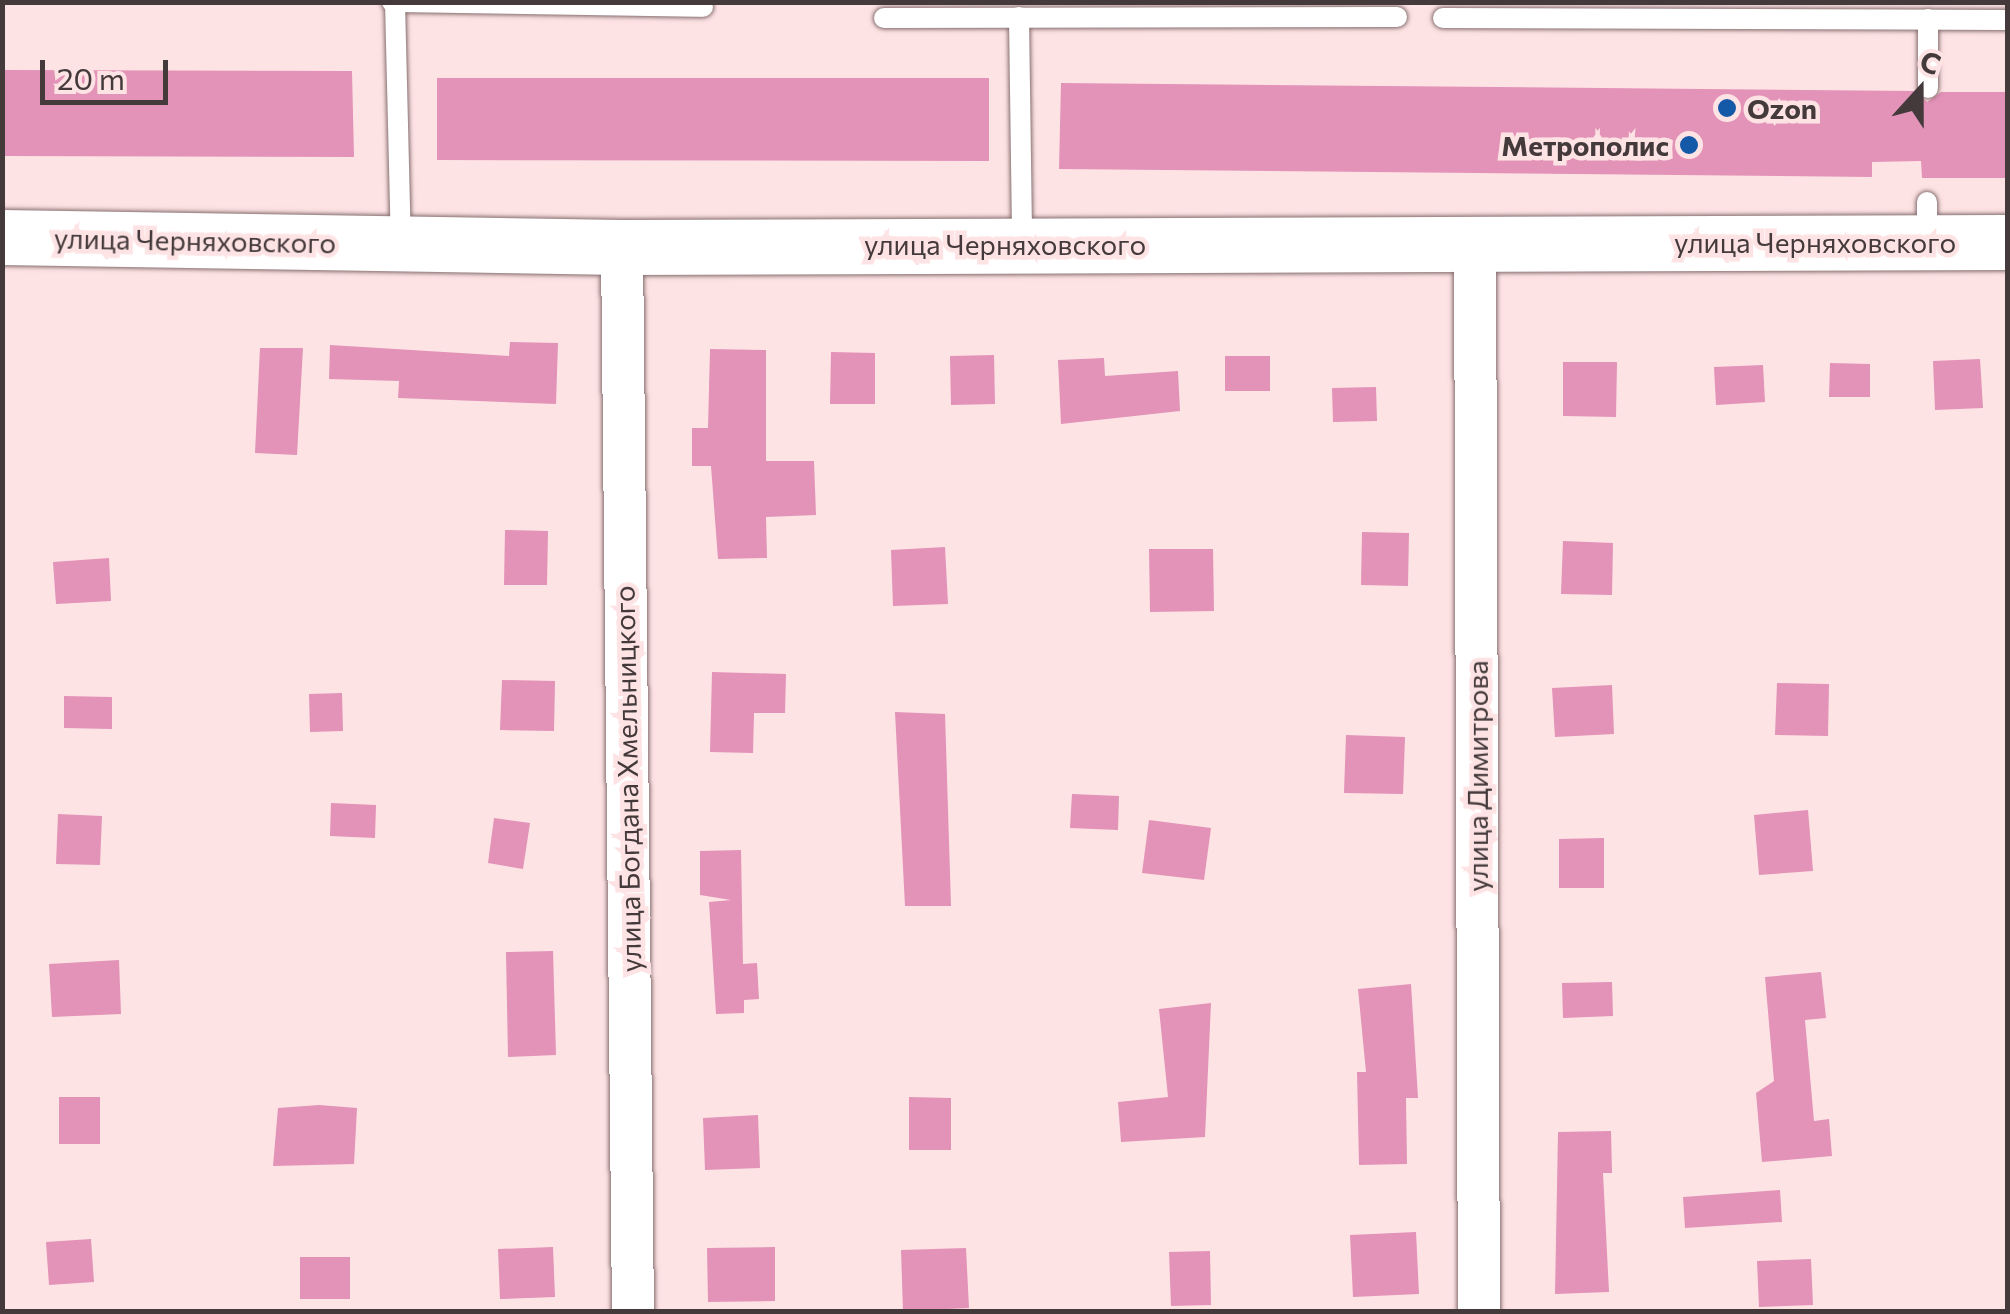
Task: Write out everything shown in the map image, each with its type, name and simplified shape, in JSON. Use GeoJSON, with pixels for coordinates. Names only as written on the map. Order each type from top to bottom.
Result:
{"type":"FeatureCollection","features":[{"type":"Feature","properties":{"kind":"street","name":"улица Черняховского"},"geometry":{"type":"LineString","coordinates":[[2,238],[622,247],[1474,242],[1927,222],[2008,242]]}},
{"type":"Feature","properties":{"kind":"street","name":"улица Димитрова"},"geometry":{"type":"LineString","coordinates":[[1474,242],[1478,1312]]}},
{"type":"Feature","properties":{"kind":"street","name":"улица Богдана Хмельницкого"},"geometry":{"type":"LineString","coordinates":[[622,247],[633,1312]]}},
{"type":"Feature","properties":{"kind":"lane"},"geometry":{"type":"LineString","coordinates":[[401,242],[393,3],[703,6]]}},
{"type":"Feature","properties":{"kind":"lane"},"geometry":{"type":"LineString","coordinates":[[1019,17],[1022,244]]}},
{"type":"Feature","properties":{"kind":"lane"},"geometry":{"type":"LineString","coordinates":[[884,18],[1397,17]]}},
{"type":"Feature","properties":{"kind":"lane"},"geometry":{"type":"LineString","coordinates":[[1443,18],[2008,20]]}},
{"type":"Feature","properties":{"kind":"lane"},"geometry":{"type":"LineString","coordinates":[[1928,19],[1928,88]]}},
{"type":"Feature","properties":{"kind":"building"},"geometry":{"type":"Polygon","coordinates":[[[2,70],[352,71],[354,157],[2,156],[2,70]]]}},
{"type":"Feature","properties":{"kind":"building"},"geometry":{"type":"Polygon","coordinates":[[[437,78],[989,78],[989,161],[437,160],[437,78]]]}},
{"type":"Feature","properties":{"kind":"building"},"geometry":{"type":"Polygon","coordinates":[[[1061,83],[1915,91],[1927,102],[1941,92],[2008,92],[2008,178],[1922,178],[1921,161],[1872,162],[1872,177],[1059,169],[1061,83]]]}},
{"type":"Feature","properties":{"kind":"building"},"geometry":{"type":"Polygon","coordinates":[[[510,342],[558,343],[556,404],[398,398],[399,381],[329,379],[330,345],[509,356],[510,342]]]}},
{"type":"Feature","properties":{"kind":"building"},"geometry":{"type":"Polygon","coordinates":[[[260,348],[303,348],[297,455],[255,453],[260,348]]]}},
{"type":"Feature","properties":{"kind":"building"},"geometry":{"type":"Polygon","coordinates":[[[710,349],[766,350],[766,461],[814,461],[816,515],[766,517],[767,558],[718,559],[711,466],[692,466],[692,428],[708,428],[710,349]]]}},
{"type":"Feature","properties":{"kind":"building"},"geometry":{"type":"Polygon","coordinates":[[[831,352],[875,353],[875,404],[830,404],[831,352]]]}},
{"type":"Feature","properties":{"kind":"building"},"geometry":{"type":"Polygon","coordinates":[[[994,355],[995,404],[951,405],[950,356],[994,355]]]}},
{"type":"Feature","properties":{"kind":"building"},"geometry":{"type":"Polygon","coordinates":[[[1225,356],[1270,356],[1270,391],[1225,391],[1225,356]]]}},
{"type":"Feature","properties":{"kind":"building"},"geometry":{"type":"Polygon","coordinates":[[[1104,358],[1105,376],[1178,371],[1180,411],[1061,424],[1058,360],[1104,358]]]}},
{"type":"Feature","properties":{"kind":"building"},"geometry":{"type":"Polygon","coordinates":[[[1980,359],[1983,408],[1935,410],[1933,361],[1980,359]]]}},
{"type":"Feature","properties":{"kind":"building"},"geometry":{"type":"Polygon","coordinates":[[[1563,362],[1617,362],[1616,417],[1563,416],[1563,362]]]}},
{"type":"Feature","properties":{"kind":"building"},"geometry":{"type":"Polygon","coordinates":[[[1830,363],[1870,364],[1870,397],[1829,397],[1830,363]]]}},
{"type":"Feature","properties":{"kind":"building"},"geometry":{"type":"Polygon","coordinates":[[[1763,365],[1765,402],[1716,405],[1714,367],[1763,365]]]}},
{"type":"Feature","properties":{"kind":"building"},"geometry":{"type":"Polygon","coordinates":[[[1376,387],[1377,421],[1333,422],[1332,388],[1376,387]]]}},
{"type":"Feature","properties":{"kind":"building"},"geometry":{"type":"Polygon","coordinates":[[[505,530],[548,531],[547,585],[504,585],[505,530]]]}},
{"type":"Feature","properties":{"kind":"building"},"geometry":{"type":"Polygon","coordinates":[[[1362,532],[1409,533],[1408,586],[1361,585],[1362,532]]]}},
{"type":"Feature","properties":{"kind":"building"},"geometry":{"type":"Polygon","coordinates":[[[1563,541],[1613,543],[1612,595],[1561,594],[1563,541]]]}},
{"type":"Feature","properties":{"kind":"building"},"geometry":{"type":"Polygon","coordinates":[[[945,547],[948,604],[893,606],[891,550],[945,547]]]}},
{"type":"Feature","properties":{"kind":"building"},"geometry":{"type":"Polygon","coordinates":[[[1149,549],[1213,549],[1214,611],[1150,612],[1149,549]]]}},
{"type":"Feature","properties":{"kind":"building"},"geometry":{"type":"Polygon","coordinates":[[[109,558],[111,601],[56,604],[53,562],[109,558]]]}},
{"type":"Feature","properties":{"kind":"building"},"geometry":{"type":"Polygon","coordinates":[[[712,672],[786,674],[785,713],[754,713],[753,753],[710,752],[712,672]]]}},
{"type":"Feature","properties":{"kind":"building"},"geometry":{"type":"Polygon","coordinates":[[[502,680],[555,681],[554,731],[500,730],[502,680]]]}},
{"type":"Feature","properties":{"kind":"building"},"geometry":{"type":"Polygon","coordinates":[[[1777,683],[1829,684],[1828,736],[1775,735],[1777,683]]]}},
{"type":"Feature","properties":{"kind":"building"},"geometry":{"type":"Polygon","coordinates":[[[1612,685],[1614,734],[1555,737],[1552,688],[1612,685]]]}},
{"type":"Feature","properties":{"kind":"building"},"geometry":{"type":"Polygon","coordinates":[[[342,693],[343,731],[310,732],[309,694],[342,693]]]}},
{"type":"Feature","properties":{"kind":"building"},"geometry":{"type":"Polygon","coordinates":[[[64,696],[112,697],[112,729],[64,728],[64,696]]]}},
{"type":"Feature","properties":{"kind":"building"},"geometry":{"type":"Polygon","coordinates":[[[895,712],[945,714],[951,906],[905,906],[895,712]]]}},
{"type":"Feature","properties":{"kind":"building"},"geometry":{"type":"Polygon","coordinates":[[[1346,735],[1405,737],[1403,794],[1344,793],[1346,735]]]}},
{"type":"Feature","properties":{"kind":"building"},"geometry":{"type":"Polygon","coordinates":[[[1072,794],[1119,796],[1118,830],[1070,828],[1072,794]]]}},
{"type":"Feature","properties":{"kind":"building"},"geometry":{"type":"Polygon","coordinates":[[[331,803],[376,805],[375,838],[330,836],[331,803]]]}},
{"type":"Feature","properties":{"kind":"building"},"geometry":{"type":"Polygon","coordinates":[[[1808,810],[1813,871],[1759,875],[1754,815],[1808,810]]]}},
{"type":"Feature","properties":{"kind":"building"},"geometry":{"type":"Polygon","coordinates":[[[58,814],[102,816],[100,865],[56,864],[58,814]]]}},
{"type":"Feature","properties":{"kind":"building"},"geometry":{"type":"Polygon","coordinates":[[[494,818],[530,823],[523,869],[488,863],[494,818]]]}},
{"type":"Feature","properties":{"kind":"building"},"geometry":{"type":"Polygon","coordinates":[[[1149,820],[1211,828],[1204,880],[1142,873],[1149,820]]]}},
{"type":"Feature","properties":{"kind":"building"},"geometry":{"type":"Polygon","coordinates":[[[1604,838],[1604,888],[1559,888],[1559,839],[1604,838]]]}},
{"type":"Feature","properties":{"kind":"building"},"geometry":{"type":"Polygon","coordinates":[[[741,850],[743,964],[757,963],[759,999],[744,1000],[744,1013],[716,1014],[709,902],[731,900],[700,895],[700,851],[741,850]]]}},
{"type":"Feature","properties":{"kind":"building"},"geometry":{"type":"Polygon","coordinates":[[[553,951],[556,1055],[508,1057],[506,952],[553,951]]]}},
{"type":"Feature","properties":{"kind":"building"},"geometry":{"type":"Polygon","coordinates":[[[119,960],[121,1014],[52,1017],[49,964],[119,960]]]}},
{"type":"Feature","properties":{"kind":"building"},"geometry":{"type":"Polygon","coordinates":[[[1821,972],[1826,1018],[1805,1020],[1814,1121],[1829,1119],[1832,1156],[1762,1162],[1756,1093],[1774,1081],[1765,977],[1821,972]]]}},
{"type":"Feature","properties":{"kind":"building"},"geometry":{"type":"Polygon","coordinates":[[[1612,982],[1613,1016],[1563,1018],[1562,983],[1612,982]]]}},
{"type":"Feature","properties":{"kind":"building"},"geometry":{"type":"Polygon","coordinates":[[[1411,984],[1418,1098],[1406,1098],[1407,1164],[1359,1165],[1357,1072],[1366,1072],[1358,989],[1411,984]]]}},
{"type":"Feature","properties":{"kind":"building"},"geometry":{"type":"Polygon","coordinates":[[[1211,1003],[1205,1137],[1121,1142],[1118,1102],[1168,1097],[1159,1009],[1211,1003]]]}},
{"type":"Feature","properties":{"kind":"building"},"geometry":{"type":"Polygon","coordinates":[[[59,1097],[100,1097],[100,1144],[59,1144],[59,1097]]]}},
{"type":"Feature","properties":{"kind":"building"},"geometry":{"type":"Polygon","coordinates":[[[909,1097],[951,1098],[951,1150],[909,1150],[909,1097]]]}},
{"type":"Feature","properties":{"kind":"building"},"geometry":{"type":"Polygon","coordinates":[[[278,1108],[357,1108],[354,1164],[273,1166],[278,1108]]]}},
{"type":"Feature","properties":{"kind":"building"},"geometry":{"type":"Polygon","coordinates":[[[758,1115],[760,1168],[705,1170],[703,1118],[758,1115]]]}},
{"type":"Feature","properties":{"kind":"building"},"geometry":{"type":"Polygon","coordinates":[[[1611,1131],[1612,1173],[1603,1173],[1609,1292],[1555,1294],[1558,1132],[1611,1131]]]}},
{"type":"Feature","properties":{"kind":"building"},"geometry":{"type":"Polygon","coordinates":[[[1780,1190],[1782,1222],[1685,1228],[1683,1197],[1780,1190]]]}},
{"type":"Feature","properties":{"kind":"building"},"geometry":{"type":"Polygon","coordinates":[[[1416,1232],[1419,1294],[1353,1297],[1350,1235],[1416,1232]]]}},
{"type":"Feature","properties":{"kind":"building"},"geometry":{"type":"Polygon","coordinates":[[[91,1239],[94,1282],[49,1285],[46,1242],[91,1239]]]}},
{"type":"Feature","properties":{"kind":"building"},"geometry":{"type":"Polygon","coordinates":[[[553,1247],[555,1297],[500,1299],[498,1249],[553,1247]]]}},
{"type":"Feature","properties":{"kind":"building"},"geometry":{"type":"Polygon","coordinates":[[[775,1247],[775,1301],[708,1302],[707,1248],[775,1247]]]}},
{"type":"Feature","properties":{"kind":"building"},"geometry":{"type":"Polygon","coordinates":[[[966,1248],[969,1308],[903,1311],[901,1250],[966,1248]]]}},
{"type":"Feature","properties":{"kind":"building"},"geometry":{"type":"Polygon","coordinates":[[[1210,1251],[1211,1305],[1171,1306],[1169,1252],[1210,1251]]]}},
{"type":"Feature","properties":{"kind":"building"},"geometry":{"type":"Polygon","coordinates":[[[300,1257],[350,1257],[350,1299],[300,1299],[300,1257]]]}},
{"type":"Feature","properties":{"kind":"building"},"geometry":{"type":"Polygon","coordinates":[[[1811,1259],[1813,1305],[1759,1307],[1757,1261],[1811,1259]]]}},
{"type":"Feature","properties":{"kind":"place","name":"Ozon"},"geometry":{"type":"Point","coordinates":[1727,108]}},
{"type":"Feature","properties":{"kind":"place","name":"Метрополис"},"geometry":{"type":"Point","coordinates":[1689,145]}}]}
